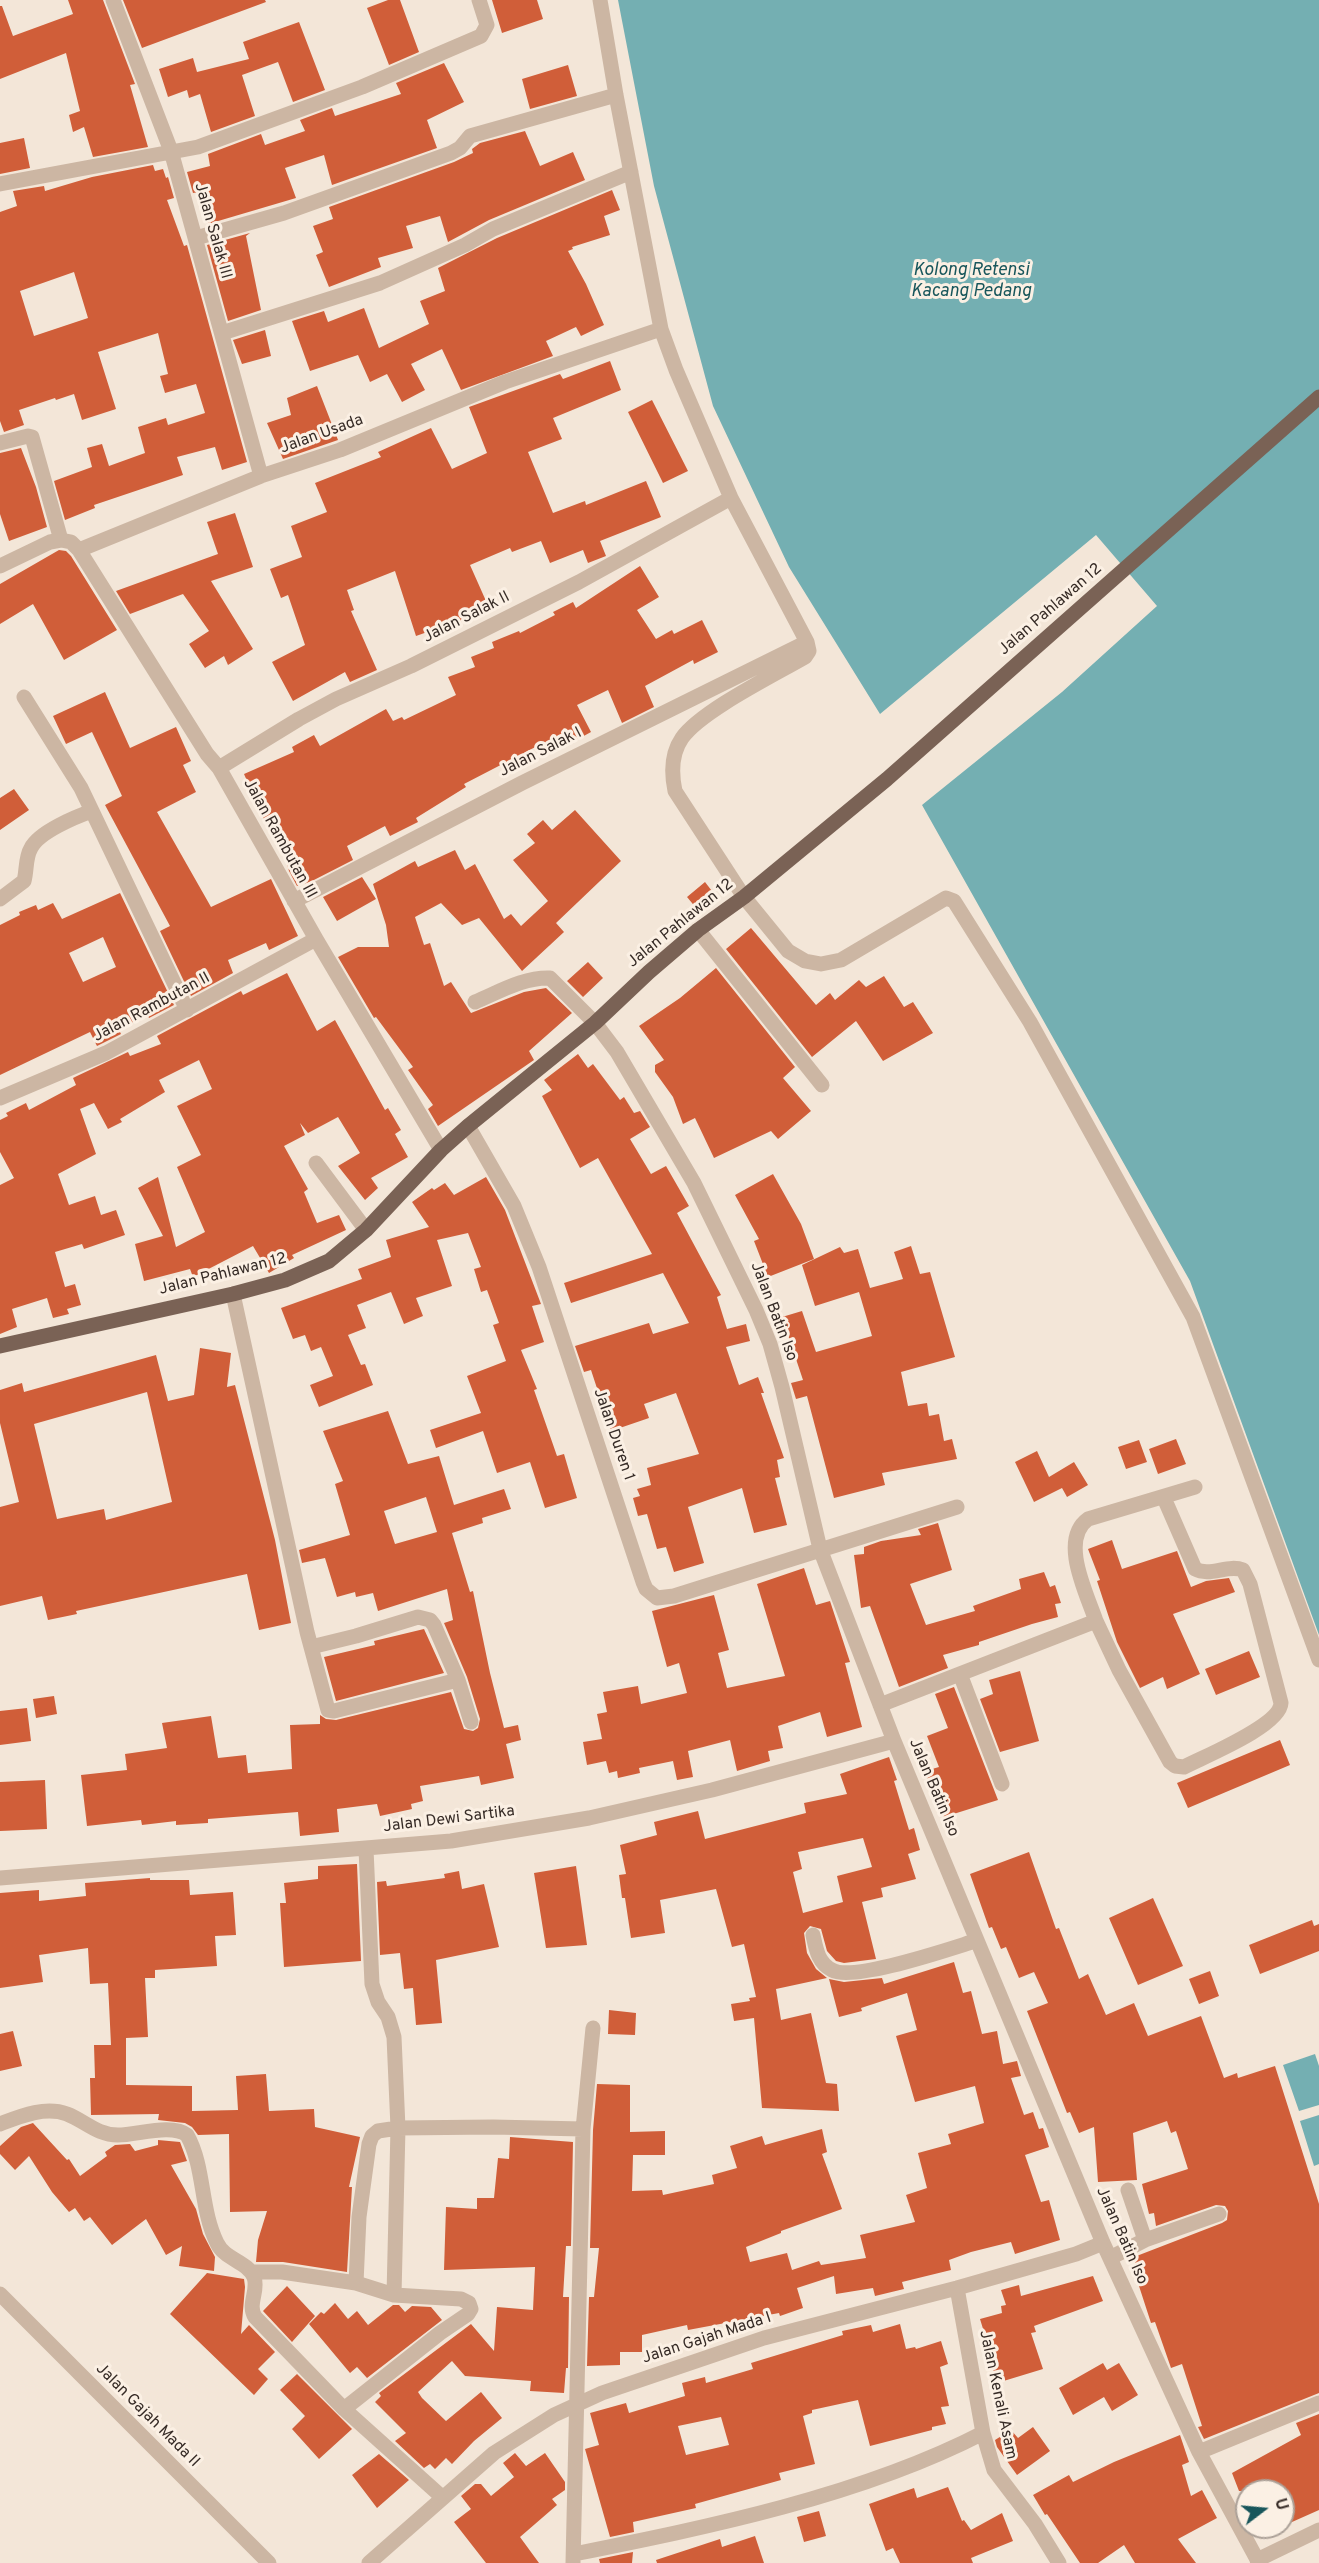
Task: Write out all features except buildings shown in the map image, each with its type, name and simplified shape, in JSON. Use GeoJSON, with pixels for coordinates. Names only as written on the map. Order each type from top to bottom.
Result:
{"type":"FeatureCollection","features":[{"type":"Feature","properties":{"kind":"main road","name":"Jalan Pahlawan 12"},"geometry":{"type":"LineString","coordinates":[[0,1346],[232,1294],[285,1280],[329,1261],[366,1230],[441,1150],[468,1126],[595,1023],[698,930],[744,897],[887,779],[1319,397]]}},
{"type":"Feature","properties":{"kind":"street","name":"Jalan Salak III"},"geometry":{"type":"LineString","coordinates":[[113,0],[171,151],[261,476]]}},
{"type":"Feature","properties":{"kind":"street"},"geometry":{"type":"LineString","coordinates":[[0,184],[198,147],[310,107],[477,39],[484,33],[487,25],[479,0]]}},
{"type":"Feature","properties":{"kind":"street"},"geometry":{"type":"LineString","coordinates":[[600,0],[661,329],[676,370],[732,498],[807,642],[809,651],[805,657],[702,718],[683,737],[674,753],[671,773],[675,791],[744,897],[788,951],[805,961],[821,963],[841,960],[946,898],[954,901],[1030,1022],[1193,1317],[1319,1660]]}},
{"type":"Feature","properties":{"kind":"street"},"geometry":{"type":"LineString","coordinates":[[196,238],[284,213],[451,153],[460,148],[471,136],[616,95]]}},
{"type":"Feature","properties":{"kind":"street"},"geometry":{"type":"LineString","coordinates":[[222,333],[380,283],[465,245],[493,229],[631,172]]}},
{"type":"Feature","properties":{"kind":"street","name":"Jalan Usada"},"geometry":{"type":"LineString","coordinates":[[79,550],[261,476],[340,450],[505,382],[661,329]]}},
{"type":"Feature","properties":{"kind":"street"},"geometry":{"type":"LineString","coordinates":[[0,443],[32,437],[61,540]]}},
{"type":"Feature","properties":{"kind":"street","name":"Jalan Salak II"},"geometry":{"type":"LineString","coordinates":[[219,768],[336,699],[411,666],[568,587],[732,498]]}},
{"type":"Feature","properties":{"kind":"street"},"geometry":{"type":"LineString","coordinates":[[0,567],[44,545],[61,540],[71,542],[79,550]]}},
{"type":"Feature","properties":{"kind":"street","name":"Jalan Rambutan III"},"geometry":{"type":"LineString","coordinates":[[79,550],[207,754],[219,768],[316,939],[441,1150]]}},
{"type":"Feature","properties":{"kind":"street","name":"Jalan Salak I"},"geometry":{"type":"LineString","coordinates":[[294,901],[394,848],[807,642]]}},
{"type":"Feature","properties":{"kind":"street"},"geometry":{"type":"LineString","coordinates":[[24,697],[81,788],[187,1010]]}},
{"type":"Feature","properties":{"kind":"street"},"geometry":{"type":"LineString","coordinates":[[0,900],[24,881],[30,849],[36,842],[45,834],[92,811]]}},
{"type":"Feature","properties":{"kind":"street"},"geometry":{"type":"LineString","coordinates":[[698,930],[822,1085]]}},
{"type":"Feature","properties":{"kind":"street","name":"Jalan Rambutan II"},"geometry":{"type":"LineString","coordinates":[[0,1098],[106,1053],[316,939]]}},
{"type":"Feature","properties":{"kind":"street","name":"Jalan Batin Iso"},"geometry":{"type":"LineString","coordinates":[[475,1002],[537,977],[550,978],[595,1023],[617,1052],[694,1183],[756,1310],[770,1344],[820,1549],[975,1941],[1107,2251],[1199,2452],[1258,2562]]}},
{"type":"Feature","properties":{"kind":"street","name":"Jalan Duren 1"},"geometry":{"type":"LineString","coordinates":[[468,1126],[514,1206],[539,1267],[646,1589],[657,1598],[665,1598],[957,1507]]}},
{"type":"Feature","properties":{"kind":"street"},"geometry":{"type":"LineString","coordinates":[[316,1163],[366,1230]]}},
{"type":"Feature","properties":{"kind":"street"},"geometry":{"type":"LineString","coordinates":[[232,1294],[326,1707],[330,1711],[458,1680]]}},
{"type":"Feature","properties":{"kind":"street"},"geometry":{"type":"LineString","coordinates":[[1164,1497],[1190,1562],[1195,1569],[1199,1572],[1238,1568],[1243,1570],[1250,1584],[1271,1660],[1281,1709],[1277,1715],[1244,1738],[1184,1767],[1175,1766],[1170,1762],[1119,1670],[1096,1622],[1076,1559],[1075,1534],[1080,1525],[1088,1519],[1195,1487]]}},
{"type":"Feature","properties":{"kind":"street"},"geometry":{"type":"LineString","coordinates":[[311,1647],[425,1617],[434,1625],[458,1680],[471,1722]]}},
{"type":"Feature","properties":{"kind":"street"},"geometry":{"type":"LineString","coordinates":[[880,1705],[1096,1622]]}},
{"type":"Feature","properties":{"kind":"street"},"geometry":{"type":"LineString","coordinates":[[960,1674],[1002,1784]]}},
{"type":"Feature","properties":{"kind":"street","name":"Jalan Dewi Sartika"},"geometry":{"type":"LineString","coordinates":[[0,1878],[452,1841],[590,1818],[712,1790],[894,1741]]}},
{"type":"Feature","properties":{"kind":"street"},"geometry":{"type":"LineString","coordinates":[[366,1849],[372,1984],[378,2001],[388,2017],[394,2037],[398,2128],[394,2295]]}},
{"type":"Feature","properties":{"kind":"street"},"geometry":{"type":"LineString","coordinates":[[813,1935],[819,1958],[839,1974],[865,1972],[975,1941]]}},
{"type":"Feature","properties":{"kind":"street"},"geometry":{"type":"LineString","coordinates":[[593,2028],[583,2129],[574,2559],[714,2525],[815,2496],[946,2452],[984,2433]]}},
{"type":"Feature","properties":{"kind":"street"},"geometry":{"type":"LineString","coordinates":[[0,2124],[26,2114],[55,2111],[69,2115],[102,2133],[117,2135],[172,2130],[183,2132],[187,2135],[192,2147],[217,2243],[230,2259],[250,2271],[271,2270],[356,2283],[394,2295],[461,2299],[469,2302],[471,2309],[468,2314],[440,2333],[344,2409]]}},
{"type":"Feature","properties":{"kind":"street"},"geometry":{"type":"LineString","coordinates":[[356,2283],[359,2217],[372,2136],[378,2132],[398,2128],[583,2129]]}},
{"type":"Feature","properties":{"kind":"street"},"geometry":{"type":"LineString","coordinates":[[1128,2190],[1145,2240]]}},
{"type":"Feature","properties":{"kind":"street","name":"Jalan Gajah Mada I"},"geometry":{"type":"LineString","coordinates":[[369,2563],[494,2453],[554,2415],[602,2393],[764,2338],[1077,2254],[1107,2251],[1219,2214]]}},
{"type":"Feature","properties":{"kind":"street"},"geometry":{"type":"LineString","coordinates":[[250,2271],[256,2287],[253,2315],[344,2409],[442,2497]]}},
{"type":"Feature","properties":{"kind":"street","name":"Jalan Kenali Asam"},"geometry":{"type":"LineString","coordinates":[[957,2288],[984,2433],[994,2470],[1035,2524],[1059,2563]]}},
{"type":"Feature","properties":{"kind":"street","name":"Jalan Gajah Mada II"},"geometry":{"type":"LineString","coordinates":[[0,2294],[269,2563]]}},
{"type":"Feature","properties":{"kind":"street"},"geometry":{"type":"LineString","coordinates":[[1199,2452],[1319,2403]]}},
{"type":"Feature","properties":{"kind":"street"},"geometry":{"type":"LineString","coordinates":[[1258,2562],[1319,2530]]}},
{"type":"Feature","properties":{"kind":"water","name":"Kolong Retensi Kacang Pedang"},"geometry":{"type":"Polygon","coordinates":[[[618,0],[1319,0],[1319,1635],[1190,1281],[922,805],[1062,692],[1157,606],[1096,535],[880,714],[789,567],[713,406],[654,186],[618,0]]]}},
{"type":"Feature","properties":{"kind":"water"},"geometry":{"type":"Polygon","coordinates":[[[1315,2054],[1319,2066],[1319,2105],[1299,2111],[1283,2065],[1315,2054]]]}},
{"type":"Feature","properties":{"kind":"water"},"geometry":{"type":"Polygon","coordinates":[[[1319,2115],[1319,2164],[1314,2166],[1300,2121],[1319,2115]]]}}]}
